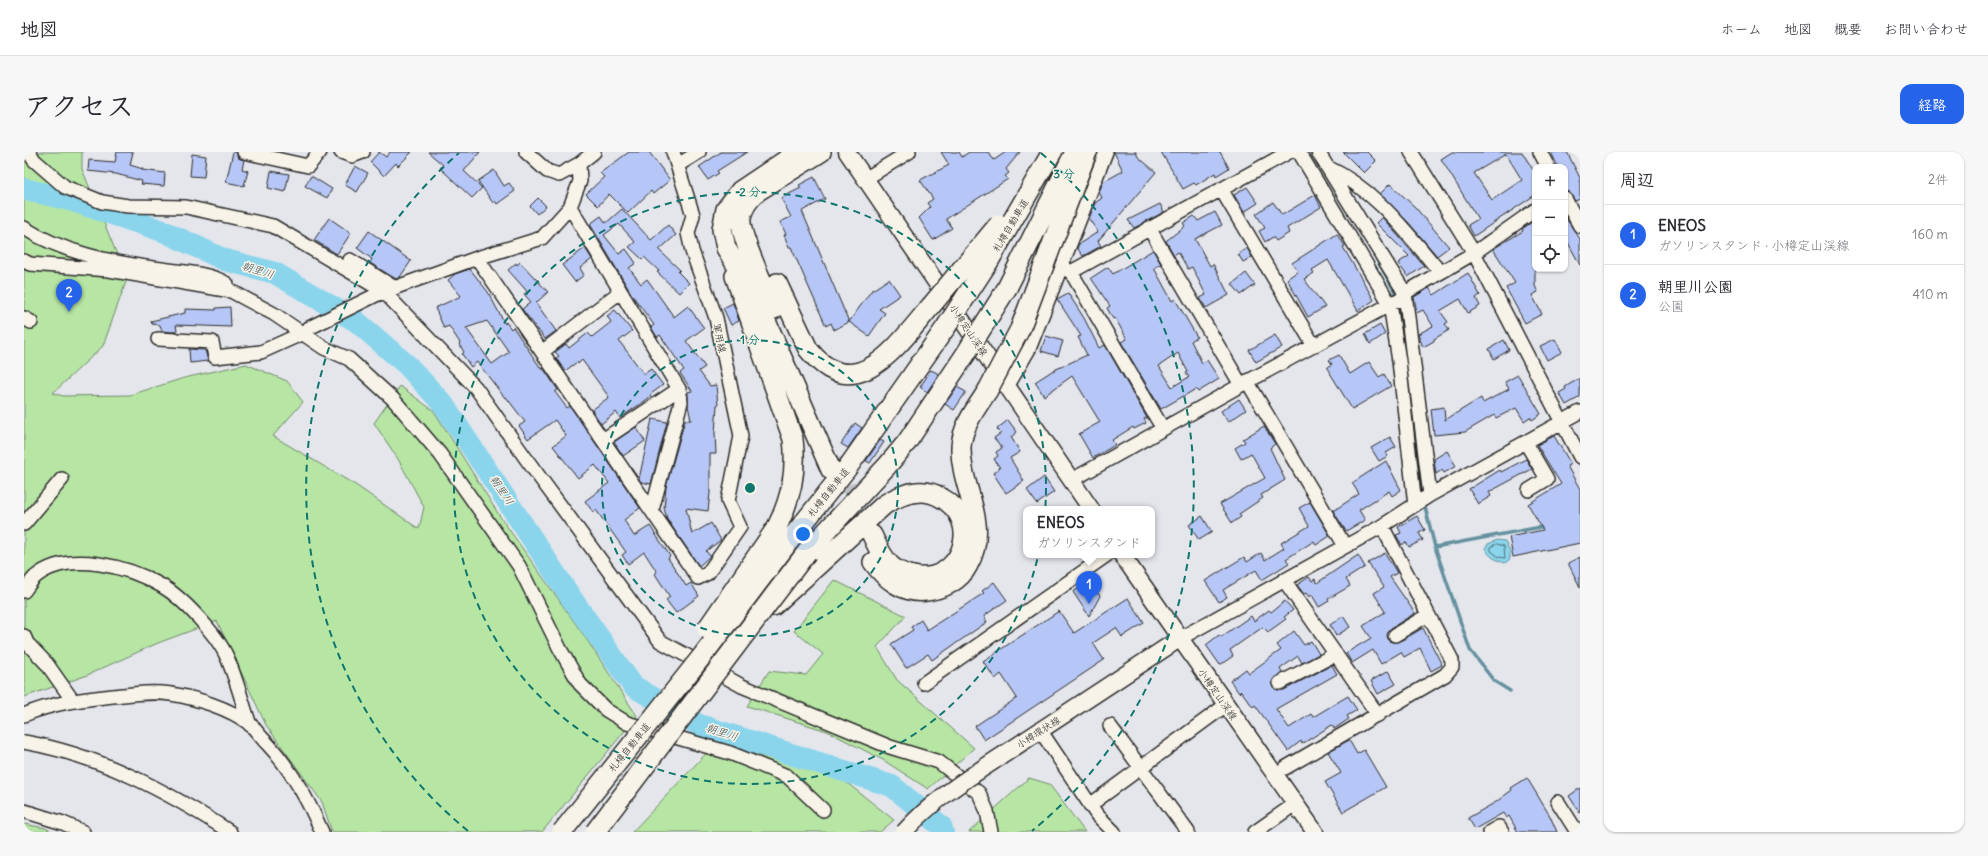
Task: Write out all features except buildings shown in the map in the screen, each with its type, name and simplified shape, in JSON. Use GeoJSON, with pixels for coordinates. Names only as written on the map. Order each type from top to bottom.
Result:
{"type":"FeatureCollection","features":[{"type":"Feature","properties":{"kind":"highway"},"geometry":{"type":"LineString","coordinates":[[783,534],[786,508],[792,488],[795,457],[793,439],[742,301],[726,248],[722,229],[723,219],[732,199],[740,191],[798,152]]}},
{"type":"Feature","properties":{"kind":"highway"},"geometry":{"type":"LineString","coordinates":[[726,248],[755,296],[834,464],[741,228],[741,220],[746,204],[758,191],[821,152]]}},
{"type":"Feature","properties":{"kind":"highway"},"geometry":{"type":"LineString","coordinates":[[770,184],[760,193],[755,202],[752,216],[755,229],[801,336],[815,358],[824,365],[834,370],[853,374],[872,368],[889,355],[998,226],[1018,198],[1045,152]]}},
{"type":"Feature","properties":{"kind":"highway","name":"札樽自動車道"},"geometry":{"type":"LineString","coordinates":[[562,832],[613,767],[783,534],[848,467],[946,327],[989,261],[1052,152]]}},
{"type":"Feature","properties":{"kind":"highway"},"geometry":{"type":"LineString","coordinates":[[595,832],[761,612],[814,557],[907,442],[965,355],[1007,288],[1075,152]]}},
{"type":"Feature","properties":{"kind":"highway"},"geometry":{"type":"LineString","coordinates":[[814,557],[897,497],[910,492],[923,492],[937,495],[949,501],[958,511],[964,522],[965,537],[962,550],[954,563],[943,573],[930,578],[904,574],[892,566],[867,538],[881,574],[894,583],[908,589],[922,591],[938,589],[952,583],[965,571],[974,555],[977,538],[977,524],[962,461],[961,446],[964,432],[1020,329],[1087,152]]}},
{"type":"Feature","properties":{"kind":"main road","name":"小樽定山渓線"},"geometry":{"type":"LineString","coordinates":[[846,152],[1089,506]]}},
{"type":"Feature","properties":{"kind":"main road","name":"小樽定山渓線"},"geometry":{"type":"LineString","coordinates":[[1124,558],[1314,832]]}},
{"type":"Feature","properties":{"kind":"main road","name":"小樽環状線"},"geometry":{"type":"LineString","coordinates":[[904,832],[916,818],[946,792],[1179,639]]}},
{"type":"Feature","properties":{"kind":"street"},"geometry":{"type":"LineString","coordinates":[[29,152],[34,160],[65,187],[102,202],[128,206],[186,207],[273,226],[386,291]]}},
{"type":"Feature","properties":{"kind":"street"},"geometry":{"type":"LineString","coordinates":[[244,152],[308,166],[320,152]]}},
{"type":"Feature","properties":{"kind":"street"},"geometry":{"type":"LineString","coordinates":[[341,152],[352,156],[363,152]]}},
{"type":"Feature","properties":{"kind":"street"},"geometry":{"type":"LineString","coordinates":[[526,152],[547,171],[558,175],[579,164],[594,152]]}},
{"type":"Feature","properties":{"kind":"street","name":"軍用線"},"geometry":{"type":"LineString","coordinates":[[652,510],[698,578],[708,573],[740,527],[728,501],[741,436],[716,318],[692,251],[688,233],[693,214],[673,152]]}},
{"type":"Feature","properties":{"kind":"street"},"geometry":{"type":"LineString","coordinates":[[678,164],[699,152]]}},
{"type":"Feature","properties":{"kind":"street"},"geometry":{"type":"LineString","coordinates":[[865,179],[909,152]]}},
{"type":"Feature","properties":{"kind":"street"},"geometry":{"type":"LineString","coordinates":[[1007,387],[1029,350],[1066,269],[1106,152]]}},
{"type":"Feature","properties":{"kind":"street"},"geometry":{"type":"LineString","coordinates":[[1066,269],[1149,228],[1289,152]]}},
{"type":"Feature","properties":{"kind":"street"},"geometry":{"type":"LineString","coordinates":[[1298,152],[1398,299],[1423,500]]}},
{"type":"Feature","properties":{"kind":"street"},"geometry":{"type":"LineString","coordinates":[[1318,152],[1398,299],[1423,500]]}},
{"type":"Feature","properties":{"kind":"street"},"geometry":{"type":"LineString","coordinates":[[1411,152],[1474,253],[1580,457]]}},
{"type":"Feature","properties":{"kind":"street"},"geometry":{"type":"LineString","coordinates":[[1540,152],[1546,164]]}},
{"type":"Feature","properties":{"kind":"street"},"geometry":{"type":"LineString","coordinates":[[158,339],[212,342],[215,357],[261,352],[386,291],[477,258],[542,238],[570,208],[580,181],[579,164]]}},
{"type":"Feature","properties":{"kind":"street"},"geometry":{"type":"LineString","coordinates":[[1327,167],[1347,176],[1380,204],[1440,272]]}},
{"type":"Feature","properties":{"kind":"street"},"geometry":{"type":"LineString","coordinates":[[1221,189],[1314,346]]}},
{"type":"Feature","properties":{"kind":"street"},"geometry":{"type":"LineString","coordinates":[[1566,200],[1580,226]]}},
{"type":"Feature","properties":{"kind":"street"},"geometry":{"type":"LineString","coordinates":[[570,208],[678,389],[681,402],[652,510]]}},
{"type":"Feature","properties":{"kind":"street"},"geometry":{"type":"LineString","coordinates":[[1072,480],[1244,383],[1398,299],[1440,272],[1474,253],[1532,212]]}},
{"type":"Feature","properties":{"kind":"street"},"geometry":{"type":"LineString","coordinates":[[24,228],[59,246],[90,256],[203,276],[227,283],[231,291]]}},
{"type":"Feature","properties":{"kind":"street"},"geometry":{"type":"LineString","coordinates":[[1149,228],[1344,546]]}},
{"type":"Feature","properties":{"kind":"street"},"geometry":{"type":"LineString","coordinates":[[477,258],[652,510]]}},
{"type":"Feature","properties":{"kind":"street"},"geometry":{"type":"LineString","coordinates":[[350,260],[386,291],[476,388],[660,641],[742,686],[890,747],[939,762],[979,793],[987,811],[991,832]]}},
{"type":"Feature","properties":{"kind":"street"},"geometry":{"type":"LineString","coordinates":[[27,263],[109,270],[231,291],[305,331],[324,348],[349,359],[393,399],[440,454],[519,566],[560,649],[580,684],[606,710],[627,723],[730,753],[787,776],[823,810]]}},
{"type":"Feature","properties":{"kind":"street"},"geometry":{"type":"LineString","coordinates":[[1066,269],[1163,429]]}},
{"type":"Feature","properties":{"kind":"street"},"geometry":{"type":"LineString","coordinates":[[542,352],[620,292]]}},
{"type":"Feature","properties":{"kind":"street"},"geometry":{"type":"LineString","coordinates":[[603,440],[678,389]]}},
{"type":"Feature","properties":{"kind":"street"},"geometry":{"type":"LineString","coordinates":[[1179,639],[1382,526],[1423,500],[1580,412]]}},
{"type":"Feature","properties":{"kind":"street"},"geometry":{"type":"LineString","coordinates":[[1526,443],[1547,479],[1529,490]]}},
{"type":"Feature","properties":{"kind":"street"},"geometry":{"type":"LineString","coordinates":[[24,524],[62,479]]}},
{"type":"Feature","properties":{"kind":"street"},"geometry":{"type":"LineString","coordinates":[[1285,768],[1378,715],[1449,672],[1452,660],[1382,526]]}},
{"type":"Feature","properties":{"kind":"street"},"geometry":{"type":"LineString","coordinates":[[924,683],[1103,558]]}},
{"type":"Feature","properties":{"kind":"street"},"geometry":{"type":"LineString","coordinates":[[24,591],[34,578],[42,572],[63,565],[78,563],[100,563],[127,569],[163,587],[187,606],[206,627],[226,655],[250,725]]}},
{"type":"Feature","properties":{"kind":"street"},"geometry":{"type":"LineString","coordinates":[[1284,580],[1378,715]]}},
{"type":"Feature","properties":{"kind":"street"},"geometry":{"type":"LineString","coordinates":[[1395,635],[1428,615]]}},
{"type":"Feature","properties":{"kind":"street"},"geometry":{"type":"LineString","coordinates":[[24,636],[27,643],[47,664],[72,701]]}},
{"type":"Feature","properties":{"kind":"street"},"geometry":{"type":"LineString","coordinates":[[1280,683],[1336,654]]}},
{"type":"Feature","properties":{"kind":"street"},"geometry":{"type":"LineString","coordinates":[[24,715],[72,701],[142,693],[170,694],[207,703],[233,714],[250,725],[279,756],[307,797],[322,832]]}},
{"type":"Feature","properties":{"kind":"street"},"geometry":{"type":"LineString","coordinates":[[1090,805],[1226,705]]}},
{"type":"Feature","properties":{"kind":"street"},"geometry":{"type":"LineString","coordinates":[[1110,726],[1188,832]]}},
{"type":"Feature","properties":{"kind":"street"},"geometry":{"type":"LineString","coordinates":[[1040,730],[1090,805],[1114,832]]}},
{"type":"Feature","properties":{"kind":"street"},"geometry":{"type":"LineString","coordinates":[[24,742],[48,746],[92,759],[185,803],[230,832]]}},
{"type":"Feature","properties":{"kind":"street"},"geometry":{"type":"LineString","coordinates":[[1558,802],[1577,832]]}},
{"type":"Feature","properties":{"kind":"street"},"geometry":{"type":"LineString","coordinates":[[1255,832],[1295,804]]}},
{"type":"Feature","properties":{"kind":"street"},"geometry":{"type":"LineString","coordinates":[[24,811],[63,823],[83,832]]}},
{"type":"Feature","properties":{"kind":"street"},"geometry":{"type":"LineString","coordinates":[[1490,832],[1499,827],[1502,832]]}},
{"type":"Feature","properties":{"kind":"green space"},"geometry":{"type":"Polygon","coordinates":[[[24,152],[82,152],[82,169],[127,279],[103,346],[53,393],[63,396],[130,395],[184,378],[246,364],[287,381],[303,402],[273,436],[357,486],[419,529],[424,507],[398,459],[374,423],[400,386],[434,411],[501,518],[585,637],[637,716],[542,832],[332,832],[322,802],[266,725],[217,621],[158,643],[85,676],[24,697],[24,152]]]}},
{"type":"Feature","properties":{"kind":"green space"},"geometry":{"type":"Polygon","coordinates":[[[834,580],[906,616],[877,647],[897,680],[974,748],[928,789],[883,760],[827,731],[747,706],[769,671],[806,675],[823,654],[794,631],[834,580]]]}},
{"type":"Feature","properties":{"kind":"green space"},"geometry":{"type":"Polygon","coordinates":[[[715,744],[837,775],[894,820],[880,832],[632,832],[715,744]]]}},
{"type":"Feature","properties":{"kind":"green space"},"geometry":{"type":"Polygon","coordinates":[[[1029,778],[1049,784],[1085,832],[969,832],[1029,778]]]}},
{"type":"Feature","properties":{"kind":"green space"},"geometry":{"type":"Polygon","coordinates":[[[24,824],[45,828],[53,832],[24,832],[24,824]]]}},
{"type":"Feature","properties":{"kind":"water"},"geometry":{"type":"Polygon","coordinates":[[[1497,540],[1505,541],[1510,551],[1510,559],[1505,563],[1493,558],[1485,548],[1488,544],[1497,540]]]}},
{"type":"Feature","properties":{"kind":"waterway","name":"朝里川"},"geometry":{"type":"LineString","coordinates":[[24,189],[70,200],[163,231],[225,260],[275,273],[356,321],[407,365],[443,404],[572,599],[633,686],[699,725],[892,786],[941,826],[943,832]]}},
{"type":"Feature","properties":{"kind":"waterway"},"geometry":{"type":"LineString","coordinates":[[1377,260],[1398,297]]}},
{"type":"Feature","properties":{"kind":"waterway"},"geometry":{"type":"LineString","coordinates":[[1408,368],[1423,497]]}},
{"type":"Feature","properties":{"kind":"waterway"},"geometry":{"type":"LineString","coordinates":[[1424,503],[1435,547],[1546,526]]}},
{"type":"Feature","properties":{"kind":"waterway"},"geometry":{"type":"LineString","coordinates":[[1435,547],[1470,650],[1494,681],[1510,691]]}},
{"type":"Feature","properties":{"kind":"tunnel"},"geometry":{"type":"LineString","coordinates":[[838,458],[872,535]]}},
{"type":"Feature","properties":{"kind":"place","name":"朝里川公園"},"geometry":{"type":"Point","coordinates":[69,312]}},
{"type":"Feature","properties":{"kind":"place","name":"ENEOS"},"geometry":{"type":"Point","coordinates":[1089,604]}}]}
